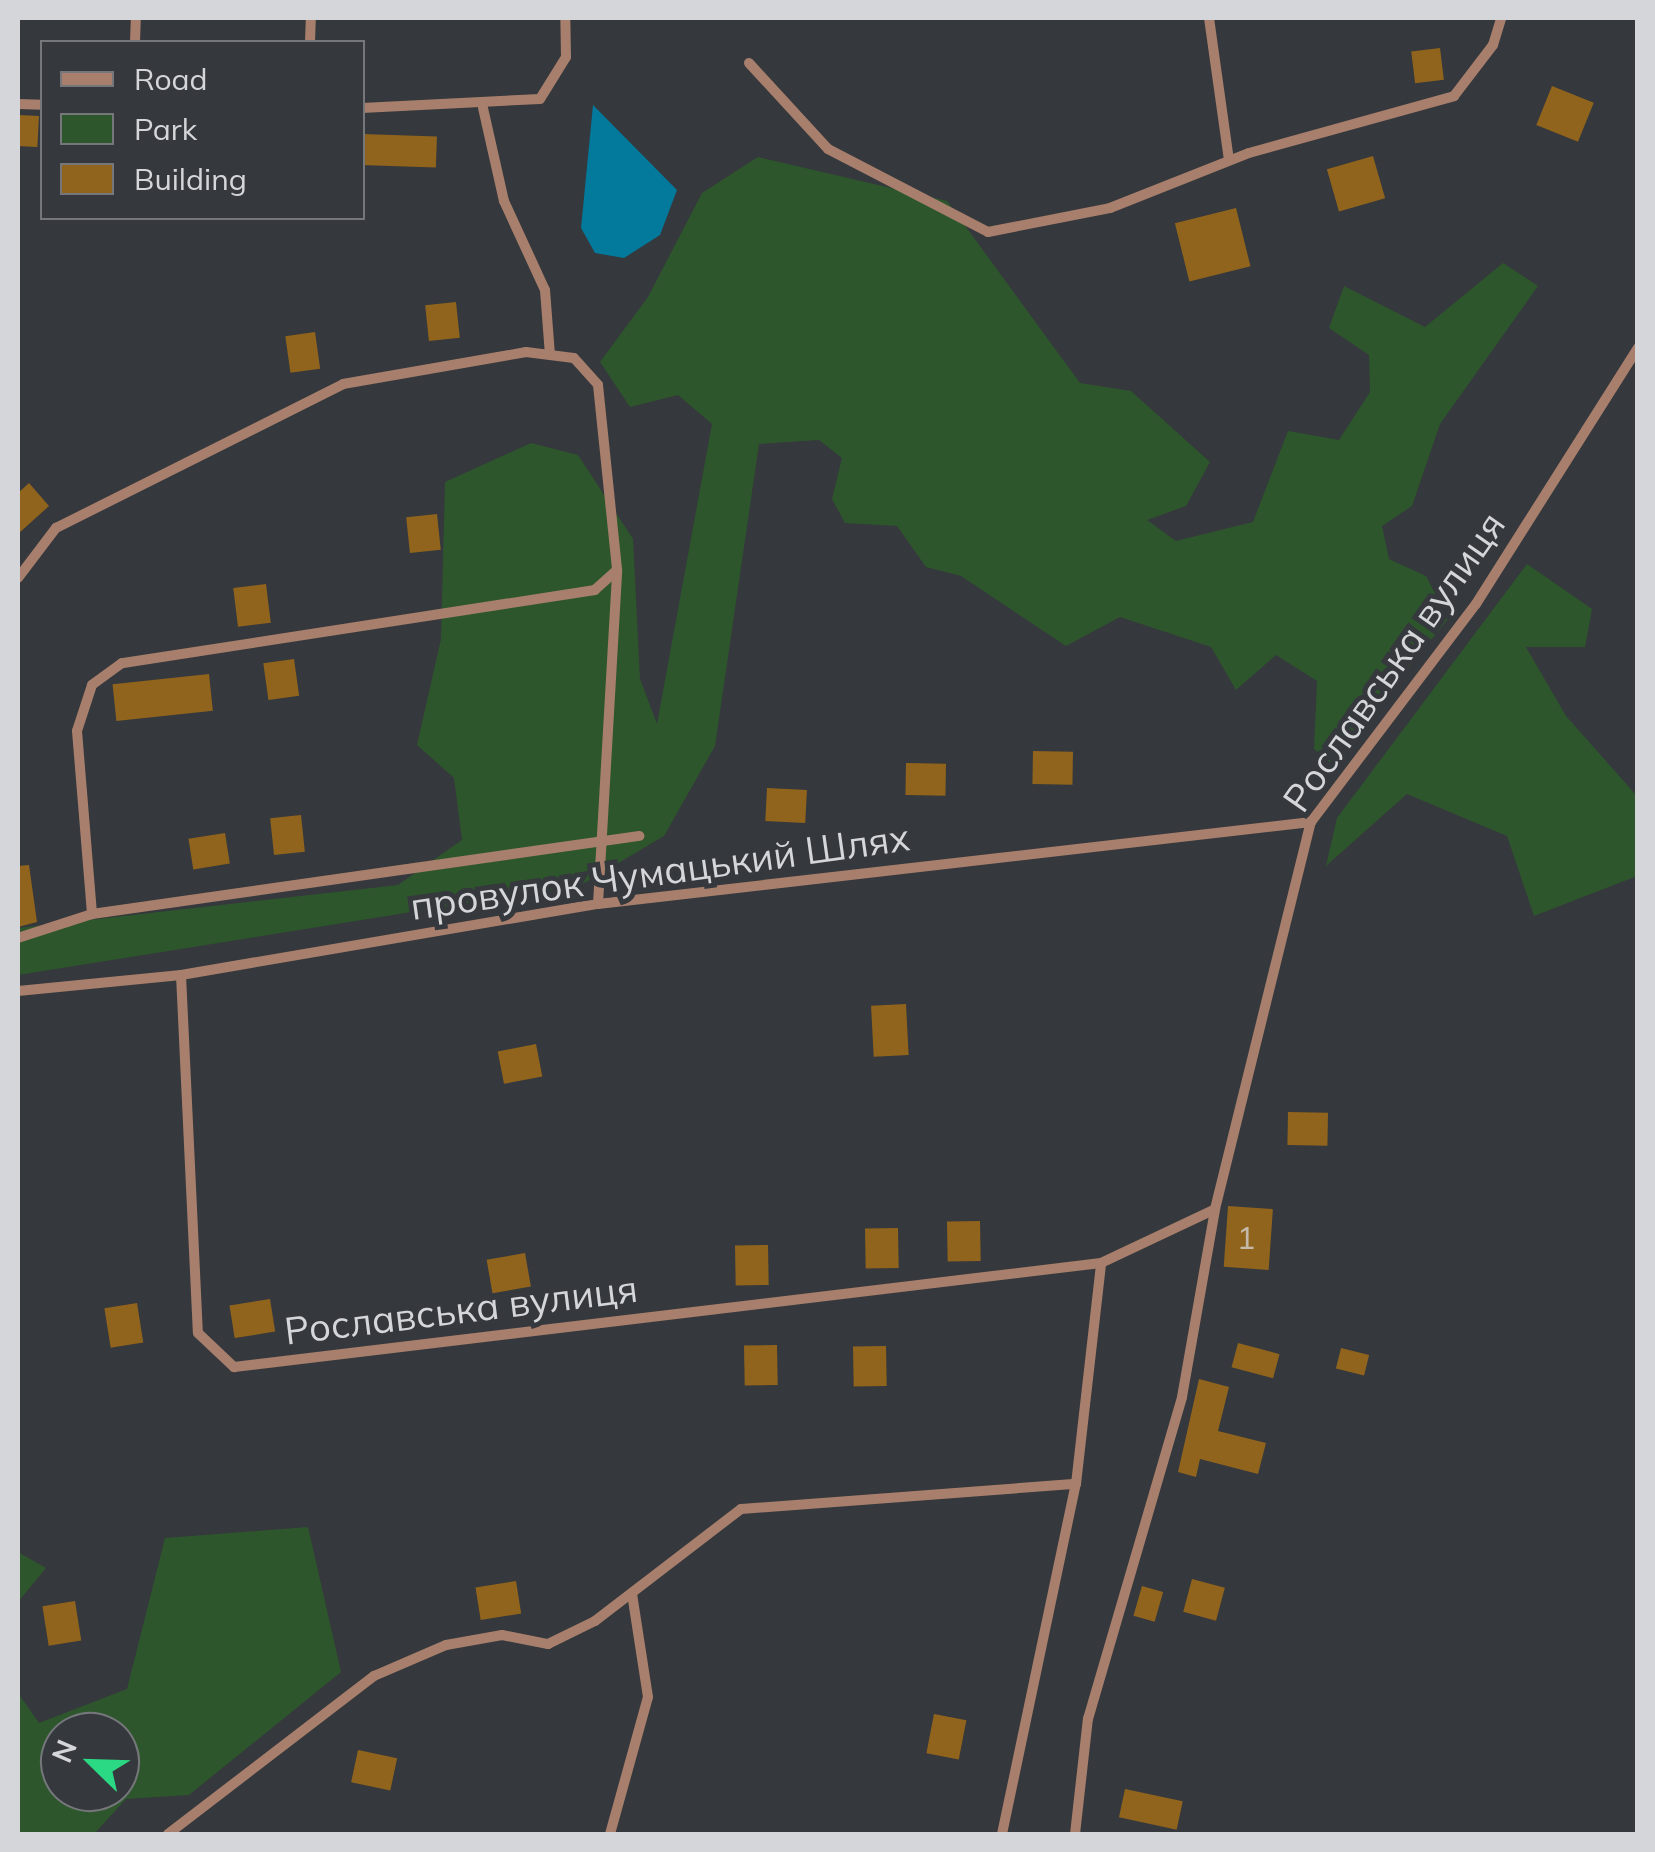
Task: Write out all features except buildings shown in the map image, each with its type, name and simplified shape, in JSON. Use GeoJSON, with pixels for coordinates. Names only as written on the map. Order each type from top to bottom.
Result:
{"type":"FeatureCollection","features":[{"type":"Feature","properties":{"kind":"street"},"geometry":{"type":"LineString","coordinates":[[365,108],[483,108],[540,99],[566,57],[565,18]]}},
{"type":"Feature","properties":{"kind":"street"},"geometry":{"type":"LineString","coordinates":[[1209,18],[1229,160]]}},
{"type":"Feature","properties":{"kind":"street"},"geometry":{"type":"LineString","coordinates":[[750,63],[828,149],[988,232],[1110,208],[1229,160],[1454,96],[1493,45],[1501,18]]}},
{"type":"Feature","properties":{"kind":"street"},"geometry":{"type":"LineString","coordinates":[[483,108],[504,200],[546,290],[550,356]]}},
{"type":"Feature","properties":{"kind":"street","name":"Рославська вулиця"},"geometry":{"type":"LineString","coordinates":[[1075,1834],[1088,1719],[1182,1397],[1215,1209],[1311,822],[1476,604],[1638,348]]}},
{"type":"Feature","properties":{"kind":"street"},"geometry":{"type":"LineString","coordinates":[[18,578],[56,528],[343,384],[550,356],[574,358],[598,385],[618,570],[596,842],[598,904]]}},
{"type":"Feature","properties":{"kind":"street"},"geometry":{"type":"LineString","coordinates":[[92,914],[78,731],[92,684],[122,663],[595,590],[618,570]]}},
{"type":"Feature","properties":{"kind":"street","name":"провулок Чумацький Шлях"},"geometry":{"type":"LineString","coordinates":[[18,991],[181,975],[598,904],[1311,822]]}},
{"type":"Feature","properties":{"kind":"street"},"geometry":{"type":"LineString","coordinates":[[18,938],[92,914],[638,836]]}},
{"type":"Feature","properties":{"kind":"street","name":"Рославська вулиця"},"geometry":{"type":"LineString","coordinates":[[181,975],[198,1333],[234,1368],[1101,1263],[1215,1209]]}},
{"type":"Feature","properties":{"kind":"street"},"geometry":{"type":"LineString","coordinates":[[1002,1834],[1076,1484],[1101,1263]]}},
{"type":"Feature","properties":{"kind":"street"},"geometry":{"type":"LineString","coordinates":[[168,1834],[374,1676],[446,1644],[502,1635],[548,1644],[632,1594],[741,1509],[1076,1484]]}},
{"type":"Feature","properties":{"kind":"street"},"geometry":{"type":"LineString","coordinates":[[610,1834],[648,1697],[632,1594]]}},
{"type":"Feature","properties":{"kind":"green space"},"geometry":{"type":"Polygon","coordinates":[[[758,157],[947,201],[1080,383],[1131,391],[1210,462],[1186,506],[1147,520],[1176,541],[1253,522],[1288,431],[1339,440],[1370,392],[1369,355],[1329,328],[1344,286],[1425,327],[1503,263],[1538,286],[1440,424],[1412,506],[1382,526],[1389,559],[1426,576],[1448,619],[1331,763],[1314,749],[1317,681],[1276,655],[1236,690],[1211,647],[1120,617],[1066,646],[961,576],[926,567],[897,526],[845,523],[832,499],[842,458],[819,440],[759,444],[715,746],[664,836],[581,885],[18,975],[18,928],[398,885],[462,840],[454,778],[417,745],[441,639],[445,482],[531,443],[578,455],[633,539],[640,679],[657,724],[712,424],[678,395],[630,407],[600,362],[648,297],[702,193],[758,157]]]}},
{"type":"Feature","properties":{"kind":"green space"},"geometry":{"type":"Polygon","coordinates":[[[1527,564],[1592,609],[1585,647],[1526,647],[1566,716],[1637,796],[1637,876],[1534,916],[1507,836],[1407,794],[1326,866],[1337,818],[1527,564]]]}},
{"type":"Feature","properties":{"kind":"green space"},"geometry":{"type":"Polygon","coordinates":[[[308,1527],[341,1672],[189,1795],[140,1798],[140,1712],[67,1712],[127,1689],[165,1538],[308,1527]]]}},
{"type":"Feature","properties":{"kind":"green space"},"geometry":{"type":"Polygon","coordinates":[[[18,1552],[46,1568],[18,1602],[18,1552]]]}},
{"type":"Feature","properties":{"kind":"green space"},"geometry":{"type":"Polygon","coordinates":[[[18,1693],[39,1723],[40,1812],[114,1812],[94,1834],[18,1834],[18,1693]]]}},
{"type":"Feature","properties":{"kind":"water"},"geometry":{"type":"Polygon","coordinates":[[[593,105],[677,190],[660,235],[624,258],[595,253],[581,228],[593,105]]]}}]}
